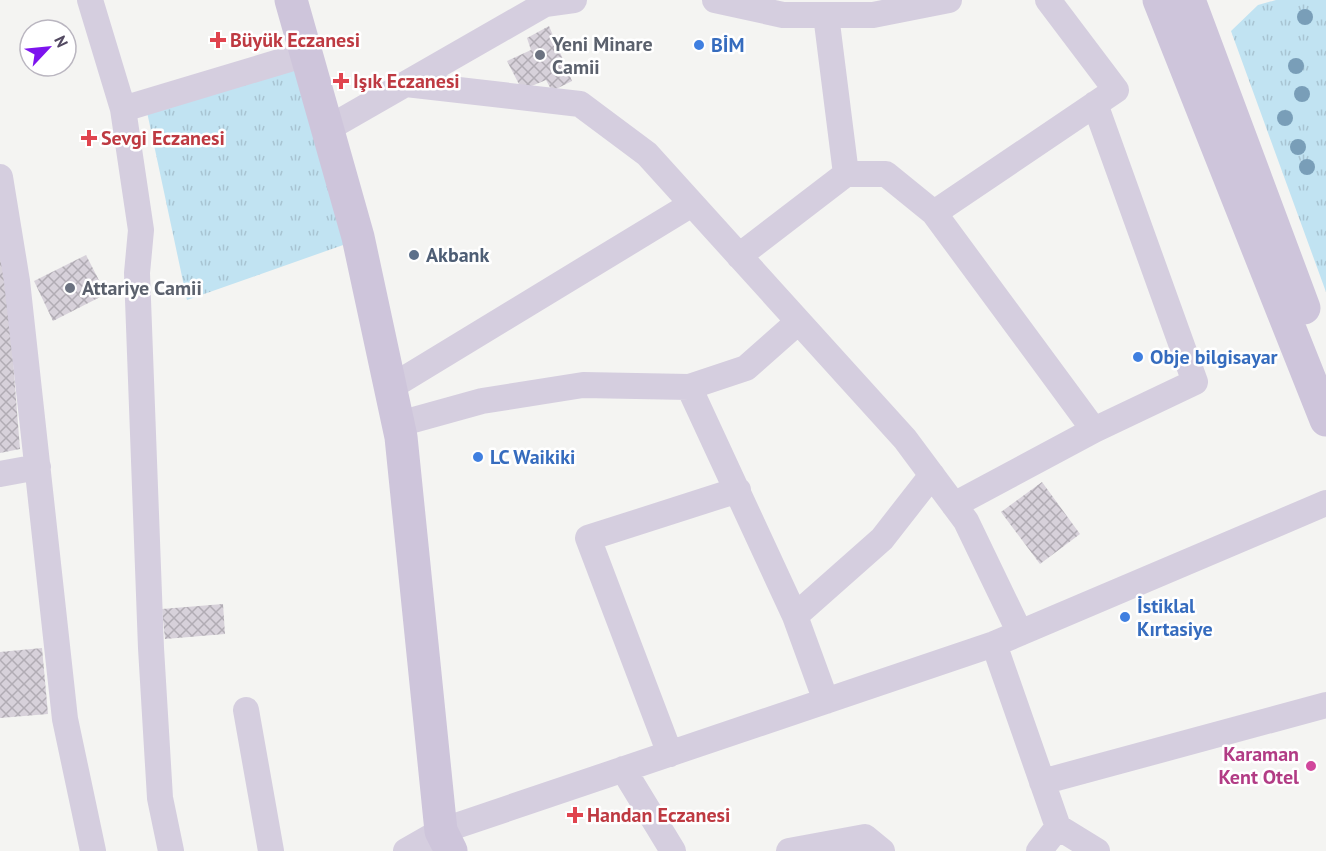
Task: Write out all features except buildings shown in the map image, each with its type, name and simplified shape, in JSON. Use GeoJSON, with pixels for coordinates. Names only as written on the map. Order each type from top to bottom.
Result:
{"type":"FeatureCollection","features":[{"type":"Feature","properties":{"kind":"street"},"geometry":{"type":"LineString","coordinates":[[90,0],[123,108],[141,230],[137,273],[152,660],[160,798],[171,851]]}},
{"type":"Feature","properties":{"kind":"street"},"geometry":{"type":"LineString","coordinates":[[291,0],[358,237],[399,424],[446,841]]}},
{"type":"Feature","properties":{"kind":"street"},"geometry":{"type":"LineString","coordinates":[[327,129],[544,2],[574,0]]}},
{"type":"Feature","properties":{"kind":"street"},"geometry":{"type":"LineString","coordinates":[[715,0],[743,3],[783,15],[873,15],[950,0]]}},
{"type":"Feature","properties":{"kind":"street"},"geometry":{"type":"LineString","coordinates":[[934,213],[1116,90],[1048,0]]}},
{"type":"Feature","properties":{"kind":"street"},"geometry":{"type":"LineString","coordinates":[[1159,0],[1326,420]]}},
{"type":"Feature","properties":{"kind":"street"},"geometry":{"type":"LineString","coordinates":[[1189,0],[1326,365]]}},
{"type":"Feature","properties":{"kind":"street"},"geometry":{"type":"LineString","coordinates":[[826,15],[846,174]]}},
{"type":"Feature","properties":{"kind":"street"},"geometry":{"type":"LineString","coordinates":[[123,108],[306,54]]}},
{"type":"Feature","properties":{"kind":"street"},"geometry":{"type":"LineString","coordinates":[[406,84],[580,104],[647,154],[905,440],[966,521],[1020,633]]}},
{"type":"Feature","properties":{"kind":"street"},"geometry":{"type":"LineString","coordinates":[[954,505],[1094,430],[1195,382],[1095,104]]}},
{"type":"Feature","properties":{"kind":"street"},"geometry":{"type":"LineString","coordinates":[[739,256],[846,174],[886,174],[934,213],[1094,430]]}},
{"type":"Feature","properties":{"kind":"street"},"geometry":{"type":"LineString","coordinates":[[0,177],[17,281],[65,719],[93,851]]}},
{"type":"Feature","properties":{"kind":"street"},"geometry":{"type":"LineString","coordinates":[[390,387],[692,204]]}},
{"type":"Feature","properties":{"kind":"street"},"geometry":{"type":"LineString","coordinates":[[399,424],[482,401],[583,385],[689,387],[746,368],[798,322]]}},
{"type":"Feature","properties":{"kind":"street"},"geometry":{"type":"LineString","coordinates":[[689,387],[795,616],[826,701]]}},
{"type":"Feature","properties":{"kind":"street"},"geometry":{"type":"LineString","coordinates":[[0,474],[38,467]]}},
{"type":"Feature","properties":{"kind":"street"},"geometry":{"type":"LineString","coordinates":[[795,616],[882,538],[932,475]]}},
{"type":"Feature","properties":{"kind":"street"},"geometry":{"type":"LineString","coordinates":[[670,754],[588,538],[738,490]]}},
{"type":"Feature","properties":{"kind":"street"},"geometry":{"type":"LineString","coordinates":[[406,851],[446,841],[623,769],[994,644],[1326,503]]}},
{"type":"Feature","properties":{"kind":"street"},"geometry":{"type":"LineString","coordinates":[[994,644],[1058,826],[1097,851]]}},
{"type":"Feature","properties":{"kind":"street"},"geometry":{"type":"LineString","coordinates":[[1042,782],[1326,705]]}},
{"type":"Feature","properties":{"kind":"street"},"geometry":{"type":"LineString","coordinates":[[246,710],[270,851]]}},
{"type":"Feature","properties":{"kind":"street"},"geometry":{"type":"LineString","coordinates":[[623,769],[673,851]]}},
{"type":"Feature","properties":{"kind":"street"},"geometry":{"type":"LineString","coordinates":[[1039,851],[1058,826]]}},
{"type":"Feature","properties":{"kind":"street"},"geometry":{"type":"LineString","coordinates":[[789,851],[866,837],[882,851]]}},
{"type":"Feature","properties":{"kind":"green space"},"geometry":{"type":"Polygon","coordinates":[[[1276,0],[1326,0],[1326,292],[1231,31],[1258,5],[1276,0]]]}},
{"type":"Feature","properties":{"kind":"green space"},"geometry":{"type":"Polygon","coordinates":[[[296,69],[346,244],[187,300],[147,112],[296,69]]]}},
{"type":"Feature","properties":{"kind":"place","name":"Büyük Eczanesi"},"geometry":{"type":"Point","coordinates":[218,40]}},
{"type":"Feature","properties":{"kind":"place","name":"BİM"},"geometry":{"type":"Point","coordinates":[699,45]}},
{"type":"Feature","properties":{"kind":"place","name":"Yeni Minare Camii"},"geometry":{"type":"Point","coordinates":[540,55]}},
{"type":"Feature","properties":{"kind":"place","name":"Işık Eczanesi"},"geometry":{"type":"Point","coordinates":[341,81]}},
{"type":"Feature","properties":{"kind":"place","name":"Sevgi Eczanesi"},"geometry":{"type":"Point","coordinates":[89,138]}},
{"type":"Feature","properties":{"kind":"place","name":"Akbank"},"geometry":{"type":"Point","coordinates":[414,255]}},
{"type":"Feature","properties":{"kind":"place","name":"Attariye Camii"},"geometry":{"type":"Point","coordinates":[70,288]}},
{"type":"Feature","properties":{"kind":"place","name":"Obje bilgisayar"},"geometry":{"type":"Point","coordinates":[1138,357]}},
{"type":"Feature","properties":{"kind":"place","name":"LC Waikiki"},"geometry":{"type":"Point","coordinates":[478,457]}},
{"type":"Feature","properties":{"kind":"place","name":"İstiklal Kırtasiye"},"geometry":{"type":"Point","coordinates":[1125,617]}},
{"type":"Feature","properties":{"kind":"place","name":"Karaman Kent Otel"},"geometry":{"type":"Point","coordinates":[1311,766]}},
{"type":"Feature","properties":{"kind":"place","name":"Handan Eczanesi"},"geometry":{"type":"Point","coordinates":[575,815]}}]}
